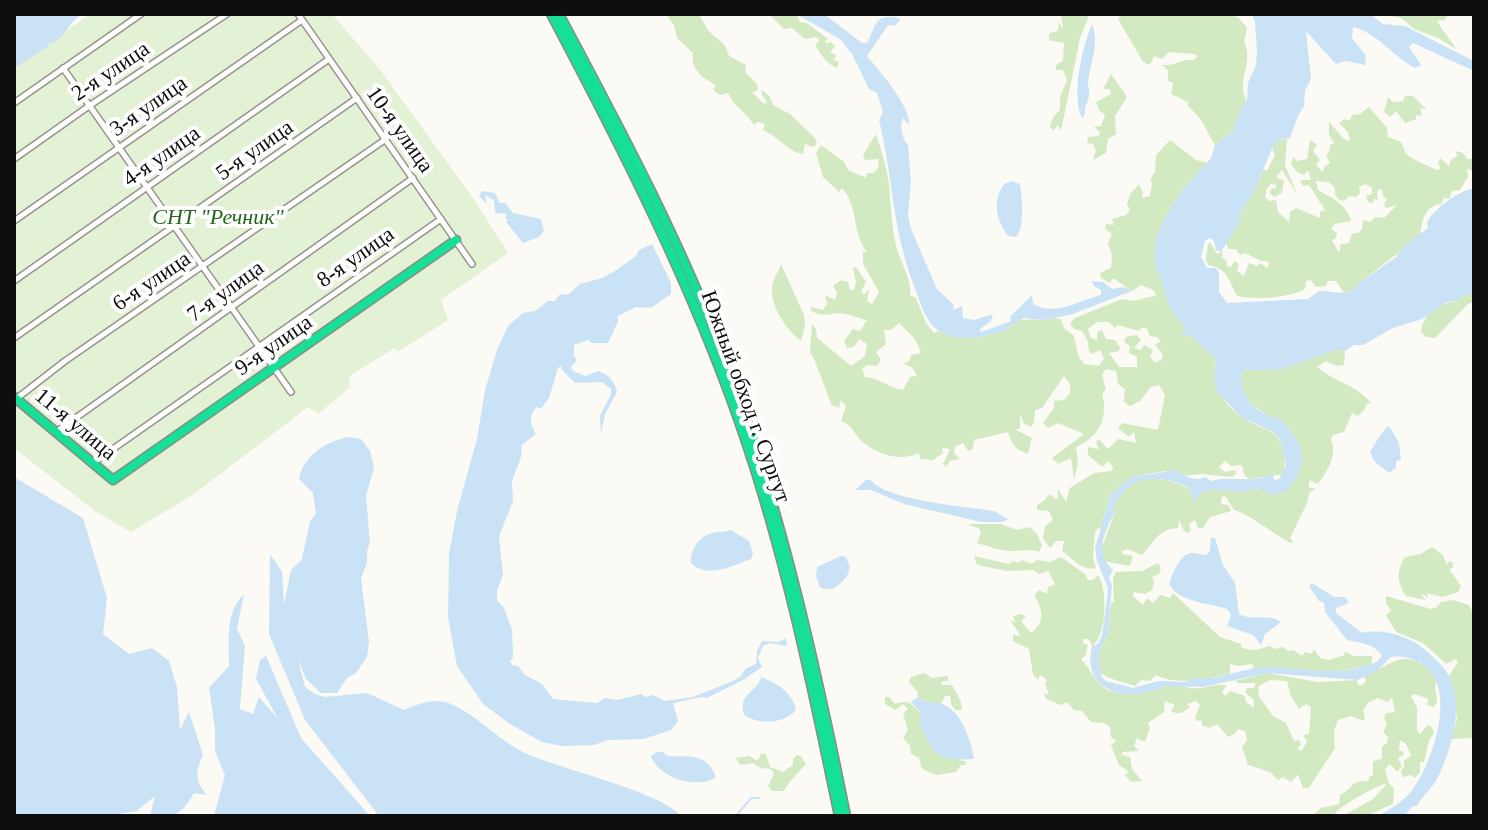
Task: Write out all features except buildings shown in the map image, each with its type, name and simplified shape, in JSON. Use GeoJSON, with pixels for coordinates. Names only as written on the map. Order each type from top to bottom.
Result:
{"type":"FeatureCollection","features":[{"type":"Feature","properties":{"kind":"main road","name":"Южный обход г. Сургут"},"geometry":{"type":"LineString","coordinates":[[551,14],[644,194],[690,293],[723,376],[792,596],[839,816]]}},
{"type":"Feature","properties":{"kind":"main road","name":"Южный обход г. Сургут"},"geometry":{"type":"LineString","coordinates":[[559,14],[645,178],[697,290],[730,374],[759,457],[799,594],[846,816]]}},
{"type":"Feature","properties":{"kind":"main road","name":"9-я улица"},"geometry":{"type":"LineString","coordinates":[[113,480],[456,240]]}},
{"type":"Feature","properties":{"kind":"main road","name":"11-я улица"},"geometry":{"type":"LineString","coordinates":[[15,398],[113,480]]}},
{"type":"Feature","properties":{"kind":"street"},"geometry":{"type":"LineString","coordinates":[[14,103],[141,14]]}},
{"type":"Feature","properties":{"kind":"street","name":"2-я улица"},"geometry":{"type":"LineString","coordinates":[[14,159],[227,14]]}},
{"type":"Feature","properties":{"kind":"street","name":"10-я улица"},"geometry":{"type":"LineString","coordinates":[[300,17],[472,264]]}},
{"type":"Feature","properties":{"kind":"street","name":"3-я улица"},"geometry":{"type":"LineString","coordinates":[[14,221],[300,17]]}},
{"type":"Feature","properties":{"kind":"street","name":"4-я улица"},"geometry":{"type":"LineString","coordinates":[[14,281],[329,59]]}},
{"type":"Feature","properties":{"kind":"street"},"geometry":{"type":"LineString","coordinates":[[63,68],[291,392]]}},
{"type":"Feature","properties":{"kind":"street","name":"5-я улица"},"geometry":{"type":"LineString","coordinates":[[14,338],[357,98]]}},
{"type":"Feature","properties":{"kind":"street","name":"6-я улица"},"geometry":{"type":"LineString","coordinates":[[15,398],[386,139]]}},
{"type":"Feature","properties":{"kind":"street","name":"7-я улица"},"geometry":{"type":"LineString","coordinates":[[56,432],[413,178]]}},
{"type":"Feature","properties":{"kind":"street","name":"8-я улица"},"geometry":{"type":"LineString","coordinates":[[93,463],[441,219]]}},
{"type":"Feature","properties":{"kind":"green space","name":"СНТ \"Речник\""},"geometry":{"type":"Polygon","coordinates":[[[90,14],[332,14],[381,71],[473,198],[508,253],[441,300],[448,320],[398,352],[395,348],[349,376],[350,387],[318,414],[308,407],[194,494],[131,532],[95,511],[14,448],[14,67],[90,14]]]}},
{"type":"Feature","properties":{"kind":"green space"},"geometry":{"type":"Polygon","coordinates":[[[666,14],[699,14],[709,31],[724,44],[729,56],[746,65],[745,72],[757,84],[758,90],[752,92],[764,104],[767,102],[762,90],[773,105],[790,114],[815,138],[817,144],[813,147],[805,144],[803,154],[793,150],[763,130],[765,124],[758,122],[754,125],[728,93],[720,95],[713,90],[716,85],[698,72],[693,53],[677,38],[674,25],[666,14]]]}},
{"type":"Feature","properties":{"kind":"green space"},"geometry":{"type":"Polygon","coordinates":[[[769,14],[796,14],[800,22],[807,23],[828,39],[825,41],[827,44],[831,42],[835,46],[830,52],[836,55],[834,60],[839,62],[837,68],[827,62],[815,45],[820,40],[815,37],[805,39],[792,28],[784,29],[769,14]]]}},
{"type":"Feature","properties":{"kind":"green space"},"geometry":{"type":"Polygon","coordinates":[[[1061,14],[1089,16],[1080,38],[1061,131],[1058,125],[1053,131],[1050,126],[1060,110],[1060,97],[1067,80],[1063,70],[1056,70],[1056,65],[1063,61],[1064,43],[1049,40],[1049,34],[1058,30],[1059,22],[1063,29],[1061,14]]]}},
{"type":"Feature","properties":{"kind":"green space"},"geometry":{"type":"Polygon","coordinates":[[[1121,14],[1232,14],[1238,17],[1247,28],[1243,86],[1247,101],[1241,108],[1233,131],[1215,145],[1188,102],[1171,94],[1173,83],[1168,81],[1168,70],[1162,65],[1194,60],[1197,56],[1169,52],[1162,59],[1154,56],[1150,65],[1143,62],[1118,19],[1121,14]]]}},
{"type":"Feature","properties":{"kind":"green space"},"geometry":{"type":"Polygon","coordinates":[[[1379,14],[1448,14],[1445,20],[1437,21],[1456,49],[1414,29],[1401,18],[1379,14]]]}},
{"type":"Feature","properties":{"kind":"green space"},"geometry":{"type":"Polygon","coordinates":[[[1111,74],[1127,97],[1115,116],[1116,134],[1108,139],[1106,153],[1093,160],[1096,150],[1093,144],[1087,143],[1088,137],[1099,136],[1100,132],[1094,127],[1101,126],[1105,115],[1096,102],[1111,94],[1110,89],[1103,89],[1111,74]]]}},
{"type":"Feature","properties":{"kind":"green space"},"geometry":{"type":"Polygon","coordinates":[[[1405,96],[1413,96],[1427,110],[1420,108],[1422,116],[1416,115],[1416,119],[1405,123],[1396,111],[1390,117],[1384,112],[1388,97],[1393,102],[1403,101],[1405,96]]]}},
{"type":"Feature","properties":{"kind":"green space"},"geometry":{"type":"Polygon","coordinates":[[[1369,107],[1387,128],[1388,137],[1401,142],[1406,154],[1415,160],[1437,170],[1441,169],[1438,163],[1440,158],[1449,166],[1457,156],[1456,151],[1463,153],[1467,159],[1474,159],[1474,172],[1467,168],[1468,177],[1460,190],[1452,191],[1449,199],[1444,198],[1441,204],[1427,211],[1420,236],[1354,289],[1344,293],[1336,281],[1316,287],[1311,280],[1306,281],[1305,289],[1281,296],[1237,296],[1224,273],[1208,265],[1208,244],[1210,242],[1217,254],[1223,251],[1222,258],[1227,266],[1231,267],[1234,261],[1239,264],[1237,271],[1244,276],[1249,263],[1257,266],[1260,263],[1268,268],[1269,262],[1245,253],[1240,255],[1236,249],[1228,249],[1226,240],[1238,224],[1240,212],[1253,194],[1264,169],[1267,171],[1275,155],[1272,148],[1274,143],[1287,138],[1285,165],[1297,194],[1282,170],[1276,177],[1284,181],[1282,193],[1274,197],[1270,193],[1276,185],[1271,184],[1265,197],[1269,201],[1276,200],[1278,212],[1289,222],[1290,212],[1296,208],[1320,218],[1320,212],[1325,210],[1309,185],[1303,186],[1300,180],[1311,180],[1308,170],[1304,175],[1297,172],[1291,164],[1293,157],[1297,161],[1307,159],[1310,140],[1317,145],[1313,151],[1320,160],[1316,165],[1323,173],[1324,167],[1330,163],[1326,155],[1334,143],[1329,135],[1329,122],[1350,142],[1348,132],[1339,123],[1344,119],[1350,121],[1352,115],[1360,114],[1369,107]],[[1316,181],[1318,190],[1343,206],[1351,221],[1334,224],[1331,229],[1337,233],[1332,240],[1339,253],[1341,244],[1349,243],[1352,234],[1362,229],[1363,220],[1371,222],[1375,217],[1384,218],[1397,205],[1386,208],[1384,204],[1387,199],[1381,188],[1377,191],[1378,200],[1368,202],[1366,196],[1372,194],[1372,188],[1366,184],[1359,187],[1360,193],[1356,197],[1339,200],[1329,182],[1316,181]]]}},
{"type":"Feature","properties":{"kind":"green space"},"geometry":{"type":"Polygon","coordinates":[[[876,134],[888,178],[895,241],[909,282],[910,295],[916,298],[926,323],[934,333],[979,337],[1005,331],[1021,320],[1061,319],[1064,328],[1074,336],[1078,355],[1084,364],[1099,366],[1104,358],[1100,350],[1092,354],[1082,331],[1074,329],[1070,323],[1075,318],[1122,299],[1134,301],[1157,295],[1141,285],[1132,291],[1113,278],[1110,283],[1101,278],[1100,273],[1111,268],[1112,255],[1108,243],[1112,234],[1105,229],[1106,224],[1114,225],[1112,219],[1126,215],[1130,210],[1127,204],[1130,194],[1139,184],[1142,198],[1150,196],[1150,179],[1155,172],[1156,155],[1170,140],[1196,160],[1207,163],[1185,187],[1164,219],[1162,275],[1169,304],[1179,318],[1178,323],[1182,322],[1190,335],[1216,360],[1219,391],[1229,407],[1277,436],[1284,458],[1283,474],[1249,479],[1244,475],[1242,465],[1231,466],[1225,461],[1219,467],[1225,472],[1235,470],[1236,474],[1232,477],[1184,476],[1165,471],[1132,477],[1111,494],[1101,527],[1095,531],[1093,558],[1096,568],[1091,569],[1062,551],[1064,541],[1056,541],[1050,548],[1043,538],[1045,526],[1053,520],[1049,511],[1037,510],[1037,505],[1049,494],[1057,500],[1058,489],[1066,502],[1070,488],[1094,473],[1112,471],[1113,467],[1108,461],[1102,467],[1088,455],[1088,447],[1099,449],[1096,442],[1099,439],[1108,449],[1118,439],[1136,443],[1134,432],[1129,437],[1118,428],[1122,423],[1158,430],[1165,395],[1159,385],[1151,387],[1140,401],[1130,406],[1124,402],[1125,389],[1118,384],[1116,371],[1106,369],[1102,375],[1106,389],[1102,394],[1103,419],[1096,433],[1076,447],[1078,464],[1074,479],[1071,458],[1058,464],[1052,458],[1084,434],[1058,423],[1048,428],[1043,423],[1054,408],[1054,401],[1064,400],[1070,393],[1070,384],[1064,376],[1042,408],[1035,410],[1031,427],[1024,424],[1020,414],[1020,429],[1014,429],[1032,438],[1028,454],[1014,446],[1008,432],[974,440],[973,449],[968,451],[963,443],[955,447],[954,453],[960,459],[950,461],[946,467],[943,464],[950,449],[942,448],[943,453],[933,460],[920,459],[919,453],[905,457],[890,456],[864,443],[841,421],[846,406],[841,400],[839,408],[832,405],[810,352],[812,324],[817,338],[851,366],[865,356],[867,344],[859,339],[854,347],[847,348],[844,341],[853,329],[860,331],[867,320],[846,314],[811,311],[811,307],[823,310],[827,304],[825,295],[835,300],[837,293],[833,286],[841,280],[848,282],[850,290],[854,290],[853,268],[856,267],[866,282],[861,291],[864,295],[869,289],[867,301],[872,304],[879,292],[863,264],[863,252],[867,252],[859,237],[851,202],[842,188],[839,192],[823,177],[816,153],[821,145],[844,162],[848,170],[866,178],[867,173],[873,173],[879,167],[878,159],[865,160],[863,155],[876,134]],[[1097,322],[1088,329],[1091,338],[1097,340],[1097,332],[1102,330],[1106,339],[1115,340],[1119,351],[1109,353],[1119,367],[1137,367],[1137,357],[1129,353],[1130,346],[1124,342],[1126,337],[1137,335],[1141,340],[1134,348],[1141,350],[1144,345],[1153,350],[1150,356],[1155,363],[1161,360],[1163,355],[1155,344],[1161,342],[1157,337],[1150,336],[1147,328],[1139,331],[1118,325],[1115,328],[1109,322],[1097,322]],[[899,323],[891,330],[884,330],[886,344],[876,352],[881,360],[877,366],[867,365],[862,369],[865,377],[903,390],[910,377],[917,376],[912,367],[903,364],[909,361],[911,355],[921,353],[915,339],[899,323]]]}},
{"type":"Feature","properties":{"kind":"green space"},"geometry":{"type":"Polygon","coordinates":[[[781,264],[804,315],[801,341],[789,330],[775,307],[772,290],[781,264]]]}},
{"type":"Feature","properties":{"kind":"green space"},"geometry":{"type":"Polygon","coordinates":[[[1474,293],[1474,301],[1435,338],[1421,332],[1425,319],[1433,310],[1474,293]]]}},
{"type":"Feature","properties":{"kind":"green space"},"geometry":{"type":"Polygon","coordinates":[[[1335,350],[1345,351],[1344,365],[1337,366],[1326,361],[1317,367],[1359,391],[1371,403],[1366,404],[1358,416],[1352,413],[1344,432],[1333,435],[1330,463],[1318,484],[1309,480],[1309,488],[1315,488],[1309,493],[1290,538],[1293,542],[1234,510],[1222,496],[1221,504],[1228,505],[1231,511],[1210,517],[1203,528],[1198,528],[1195,520],[1189,524],[1191,530],[1188,533],[1179,520],[1178,528],[1161,534],[1142,555],[1127,549],[1122,551],[1122,554],[1133,556],[1130,566],[1103,561],[1101,550],[1115,512],[1113,507],[1124,490],[1141,480],[1171,482],[1199,494],[1211,489],[1240,492],[1261,489],[1273,494],[1282,493],[1293,458],[1295,439],[1283,424],[1246,397],[1241,386],[1242,371],[1286,366],[1335,350]]]}},
{"type":"Feature","properties":{"kind":"green space"},"geometry":{"type":"Polygon","coordinates":[[[1001,524],[1017,530],[1030,527],[1042,546],[1039,552],[1012,551],[977,543],[981,533],[979,528],[968,525],[1001,524]]]}},
{"type":"Feature","properties":{"kind":"green space"},"geometry":{"type":"Polygon","coordinates":[[[1432,547],[1443,555],[1447,565],[1449,561],[1453,563],[1453,568],[1449,569],[1461,586],[1458,592],[1442,597],[1427,593],[1428,598],[1423,594],[1426,600],[1406,596],[1399,576],[1402,562],[1405,557],[1421,554],[1432,547]]]}},
{"type":"Feature","properties":{"kind":"green space"},"geometry":{"type":"Polygon","coordinates":[[[974,556],[1009,564],[1022,560],[1032,564],[1037,560],[1050,562],[1061,557],[1085,574],[1088,580],[1098,575],[1103,591],[1101,633],[1092,646],[1089,639],[1083,639],[1083,643],[1088,645],[1081,659],[1101,685],[1117,693],[1172,685],[1195,688],[1227,685],[1222,692],[1225,696],[1230,691],[1245,696],[1246,702],[1254,708],[1254,700],[1245,692],[1247,688],[1254,688],[1256,683],[1235,681],[1267,673],[1318,682],[1357,680],[1358,685],[1363,685],[1366,681],[1364,676],[1393,662],[1400,659],[1416,661],[1430,671],[1437,681],[1437,703],[1433,707],[1427,705],[1428,699],[1415,694],[1411,696],[1417,707],[1417,731],[1420,734],[1428,725],[1434,733],[1429,740],[1424,762],[1420,762],[1420,772],[1415,778],[1411,775],[1403,777],[1404,761],[1411,755],[1406,744],[1400,740],[1399,750],[1404,752],[1398,758],[1402,766],[1397,772],[1390,764],[1385,769],[1389,784],[1394,788],[1393,804],[1366,816],[1342,816],[1372,800],[1384,784],[1349,803],[1333,816],[1312,816],[1321,808],[1339,804],[1340,795],[1355,783],[1369,781],[1373,775],[1373,761],[1382,759],[1382,747],[1387,743],[1388,737],[1383,732],[1387,724],[1384,718],[1386,713],[1395,712],[1392,697],[1388,702],[1378,698],[1369,702],[1363,710],[1363,721],[1351,716],[1338,720],[1334,731],[1335,748],[1309,788],[1303,788],[1298,775],[1291,782],[1283,777],[1278,780],[1270,772],[1248,765],[1242,747],[1247,740],[1245,731],[1238,729],[1228,737],[1217,724],[1210,728],[1203,726],[1201,720],[1195,718],[1200,705],[1196,701],[1187,704],[1190,707],[1179,713],[1171,711],[1175,705],[1165,701],[1164,712],[1148,723],[1150,728],[1145,742],[1137,738],[1134,746],[1139,751],[1122,752],[1122,755],[1130,757],[1132,769],[1142,781],[1131,782],[1125,775],[1129,772],[1119,765],[1111,745],[1116,741],[1111,737],[1110,727],[1091,722],[1082,711],[1074,710],[1067,702],[1061,705],[1046,699],[1044,694],[1049,694],[1045,685],[1047,680],[1040,675],[1038,680],[1033,674],[1029,649],[1013,641],[1013,635],[1021,636],[1010,620],[1015,622],[1013,616],[1026,616],[1021,621],[1031,633],[1039,625],[1041,611],[1034,595],[1039,590],[1047,594],[1048,587],[1055,584],[1048,571],[1039,574],[1033,570],[1007,571],[977,565],[974,556]],[[1270,680],[1259,686],[1258,695],[1273,716],[1286,723],[1294,741],[1299,740],[1301,745],[1297,748],[1301,751],[1307,742],[1303,735],[1309,734],[1311,707],[1306,704],[1299,709],[1287,681],[1270,680]]]}},
{"type":"Feature","properties":{"kind":"green space"},"geometry":{"type":"Polygon","coordinates":[[[1158,563],[1161,568],[1159,574],[1152,577],[1152,590],[1145,594],[1134,592],[1133,596],[1143,605],[1147,598],[1153,603],[1160,595],[1170,598],[1173,593],[1220,637],[1241,644],[1244,649],[1282,647],[1302,656],[1305,652],[1312,654],[1314,649],[1320,658],[1330,660],[1344,655],[1345,651],[1353,656],[1372,656],[1372,663],[1329,671],[1230,664],[1230,674],[1182,681],[1156,675],[1150,681],[1141,680],[1135,686],[1109,678],[1100,673],[1098,655],[1108,634],[1111,603],[1114,602],[1113,578],[1116,572],[1142,571],[1158,563]]]}},
{"type":"Feature","properties":{"kind":"green space"},"geometry":{"type":"Polygon","coordinates":[[[1386,596],[1431,609],[1441,602],[1453,600],[1469,605],[1474,617],[1474,738],[1451,739],[1457,718],[1449,676],[1458,662],[1455,659],[1446,664],[1423,643],[1396,632],[1386,615],[1391,610],[1386,596]]]}},
{"type":"Feature","properties":{"kind":"green space"},"geometry":{"type":"Polygon","coordinates":[[[924,673],[932,678],[948,676],[948,681],[942,681],[941,685],[952,685],[962,710],[955,710],[950,696],[945,696],[941,704],[930,704],[918,697],[909,682],[911,677],[924,673]]]}},
{"type":"Feature","properties":{"kind":"green space"},"geometry":{"type":"Polygon","coordinates":[[[885,697],[895,704],[907,702],[912,705],[921,713],[924,730],[934,745],[949,756],[965,761],[966,765],[961,765],[956,772],[937,775],[922,769],[919,758],[911,754],[910,746],[903,738],[908,730],[903,714],[908,709],[903,704],[895,710],[885,704],[885,697]]]}},
{"type":"Feature","properties":{"kind":"green space"},"geometry":{"type":"Polygon","coordinates":[[[761,753],[766,754],[770,767],[783,772],[793,765],[797,755],[806,764],[784,791],[772,791],[768,786],[774,774],[771,769],[753,763],[740,765],[736,758],[749,756],[758,761],[761,753]]]}},
{"type":"Feature","properties":{"kind":"water"},"geometry":{"type":"Polygon","coordinates":[[[14,14],[81,15],[58,39],[14,68],[14,14]]]}},
{"type":"Feature","properties":{"kind":"water"},"geometry":{"type":"Polygon","coordinates":[[[796,14],[824,14],[862,43],[867,43],[881,19],[901,19],[895,26],[888,25],[867,56],[905,108],[909,125],[903,118],[901,128],[908,145],[911,182],[908,215],[911,229],[937,289],[954,305],[953,310],[962,306],[963,318],[974,320],[993,314],[991,321],[980,329],[981,332],[1011,321],[1010,317],[1032,295],[1033,304],[1051,309],[1101,295],[1101,290],[1092,281],[1103,282],[1112,289],[1124,287],[1132,291],[1070,315],[1042,320],[1024,318],[1005,331],[989,335],[955,337],[934,327],[923,309],[906,263],[879,120],[883,112],[877,93],[869,89],[852,54],[840,39],[796,14]]]}},
{"type":"Feature","properties":{"kind":"water"},"geometry":{"type":"Polygon","coordinates":[[[1252,14],[1370,14],[1383,24],[1405,26],[1470,59],[1474,62],[1474,71],[1413,43],[1409,47],[1421,65],[1415,68],[1378,39],[1353,27],[1352,38],[1366,56],[1365,65],[1346,61],[1336,64],[1306,31],[1311,79],[1305,91],[1304,106],[1290,138],[1274,144],[1253,194],[1240,212],[1239,224],[1221,252],[1216,250],[1210,238],[1205,241],[1201,257],[1207,268],[1216,268],[1219,273],[1219,292],[1227,303],[1308,299],[1319,291],[1350,291],[1396,257],[1403,247],[1428,228],[1427,222],[1441,206],[1474,188],[1474,293],[1462,296],[1458,301],[1447,302],[1422,319],[1393,328],[1363,345],[1354,345],[1345,351],[1335,350],[1282,369],[1242,371],[1243,388],[1250,402],[1263,413],[1279,418],[1299,446],[1302,459],[1300,471],[1291,486],[1282,492],[1272,494],[1260,489],[1210,491],[1199,494],[1196,501],[1190,489],[1175,482],[1156,479],[1130,485],[1124,491],[1113,507],[1115,512],[1107,527],[1102,549],[1113,570],[1109,578],[1112,585],[1108,634],[1098,655],[1101,676],[1106,681],[1133,688],[1159,681],[1186,682],[1193,678],[1214,678],[1254,668],[1351,670],[1377,662],[1382,656],[1379,652],[1366,644],[1347,640],[1325,612],[1324,603],[1319,601],[1309,586],[1312,583],[1334,597],[1345,597],[1349,603],[1336,608],[1336,613],[1362,633],[1386,632],[1418,644],[1444,668],[1453,688],[1456,714],[1452,740],[1443,765],[1436,781],[1417,806],[1413,806],[1404,816],[1378,816],[1406,797],[1421,777],[1434,745],[1440,709],[1435,678],[1426,667],[1414,660],[1391,657],[1376,672],[1357,680],[1267,673],[1203,687],[1164,686],[1136,694],[1106,688],[1094,676],[1091,667],[1092,646],[1098,644],[1102,635],[1108,588],[1095,548],[1111,494],[1132,477],[1177,470],[1190,478],[1205,477],[1211,481],[1273,474],[1274,480],[1279,479],[1286,465],[1280,439],[1273,432],[1241,417],[1216,391],[1216,360],[1190,335],[1182,335],[1185,329],[1182,322],[1177,323],[1179,318],[1169,305],[1154,257],[1156,239],[1164,219],[1185,187],[1211,158],[1215,145],[1233,131],[1241,108],[1247,101],[1248,83],[1256,65],[1257,52],[1252,14]]]}},
{"type":"Feature","properties":{"kind":"water"},"geometry":{"type":"Polygon","coordinates":[[[1092,24],[1095,46],[1088,83],[1089,96],[1082,118],[1078,85],[1092,24]]]}},
{"type":"Feature","properties":{"kind":"water"},"geometry":{"type":"Polygon","coordinates":[[[1011,181],[1020,184],[1022,220],[1016,237],[1008,236],[997,210],[1000,191],[1004,184],[1011,181]]]}},
{"type":"Feature","properties":{"kind":"water"},"geometry":{"type":"Polygon","coordinates":[[[482,191],[495,193],[500,203],[505,203],[513,213],[541,219],[544,231],[539,237],[523,243],[506,222],[507,214],[495,213],[494,200],[485,195],[487,204],[479,196],[482,191]]]}},
{"type":"Feature","properties":{"kind":"water"},"geometry":{"type":"Polygon","coordinates":[[[652,244],[671,283],[671,294],[651,308],[636,307],[618,316],[608,343],[588,340],[574,345],[577,360],[571,367],[573,371],[586,376],[598,371],[610,378],[616,388],[601,433],[600,416],[611,389],[602,382],[575,383],[561,366],[549,398],[541,409],[537,407],[532,413],[531,424],[536,434],[522,445],[512,481],[513,501],[499,536],[503,575],[497,600],[504,608],[512,630],[513,658],[510,661],[525,675],[542,684],[553,699],[597,703],[605,698],[618,700],[641,694],[665,701],[693,697],[740,677],[745,669],[756,664],[762,641],[779,642],[786,638],[787,646],[770,643],[763,646],[758,658],[762,667],[707,698],[673,703],[678,721],[671,730],[644,739],[608,740],[594,745],[562,746],[542,742],[483,704],[457,666],[448,617],[449,554],[457,511],[477,439],[485,390],[508,326],[523,313],[535,311],[548,301],[555,301],[559,295],[569,294],[580,284],[615,271],[636,256],[639,250],[652,244]]]}},
{"type":"Feature","properties":{"kind":"water"},"geometry":{"type":"Polygon","coordinates":[[[1389,426],[1399,443],[1401,460],[1396,461],[1396,468],[1389,473],[1374,461],[1370,452],[1389,426]]]}},
{"type":"Feature","properties":{"kind":"water"},"geometry":{"type":"Polygon","coordinates":[[[349,437],[361,439],[370,451],[374,467],[366,496],[370,543],[361,578],[369,642],[367,657],[337,693],[321,693],[306,679],[298,660],[305,687],[325,697],[367,693],[404,710],[433,701],[451,704],[523,752],[631,789],[670,807],[681,816],[379,816],[305,720],[269,634],[270,554],[282,572],[284,604],[291,570],[302,559],[310,521],[316,514],[313,493],[299,479],[301,470],[317,450],[349,437]]]}},
{"type":"Feature","properties":{"kind":"water"},"geometry":{"type":"Polygon","coordinates":[[[14,477],[83,518],[107,598],[103,634],[129,654],[152,648],[169,661],[177,687],[180,730],[189,712],[203,755],[198,780],[207,795],[194,793],[176,814],[150,816],[155,796],[137,811],[106,816],[14,816],[14,477]]]}},
{"type":"Feature","properties":{"kind":"water"},"geometry":{"type":"Polygon","coordinates":[[[866,480],[909,498],[994,511],[1008,519],[1003,522],[981,522],[904,504],[871,490],[855,490],[866,480]]]}},
{"type":"Feature","properties":{"kind":"water"},"geometry":{"type":"Polygon","coordinates":[[[731,530],[749,541],[753,553],[751,559],[712,571],[691,563],[693,550],[701,539],[712,533],[731,530]]]}},
{"type":"Feature","properties":{"kind":"water"},"geometry":{"type":"Polygon","coordinates":[[[1211,537],[1215,538],[1223,565],[1235,583],[1239,614],[1281,622],[1265,634],[1261,645],[1253,635],[1227,626],[1231,615],[1227,609],[1179,595],[1169,584],[1184,557],[1192,553],[1206,555],[1210,551],[1211,537]]]}},
{"type":"Feature","properties":{"kind":"water"},"geometry":{"type":"Polygon","coordinates":[[[841,556],[846,557],[850,567],[847,576],[832,589],[820,587],[817,567],[841,556]]]}},
{"type":"Feature","properties":{"kind":"water"},"geometry":{"type":"Polygon","coordinates":[[[244,594],[237,629],[245,646],[240,709],[253,714],[259,697],[278,719],[256,679],[260,660],[266,656],[301,738],[370,816],[214,816],[225,775],[215,751],[209,688],[229,666],[231,618],[244,594]]]}},
{"type":"Feature","properties":{"kind":"water"},"geometry":{"type":"Polygon","coordinates":[[[761,677],[783,689],[791,698],[796,710],[791,715],[771,722],[744,715],[744,701],[761,677]]]}},
{"type":"Feature","properties":{"kind":"water"},"geometry":{"type":"Polygon","coordinates":[[[918,697],[942,704],[955,713],[968,736],[974,759],[952,760],[934,752],[920,725],[921,713],[911,702],[918,697]]]}},
{"type":"Feature","properties":{"kind":"water"},"geometry":{"type":"Polygon","coordinates":[[[657,752],[702,760],[708,763],[716,777],[699,782],[679,780],[655,764],[651,756],[657,752]]]}},
{"type":"Feature","properties":{"kind":"waterway"},"geometry":{"type":"LineString","coordinates":[[736,816],[751,798],[759,798]]}},
{"type":"Feature","properties":{"kind":"traffic: fast"},"geometry":{"type":"LineString","coordinates":[[551,14],[678,268],[741,427],[784,571],[839,816]]}},
{"type":"Feature","properties":{"kind":"traffic: fast"},"geometry":{"type":"LineString","coordinates":[[559,14],[673,237],[731,376],[767,484],[797,594],[846,816]]}},
{"type":"Feature","properties":{"kind":"traffic: fast"},"geometry":{"type":"LineString","coordinates":[[14,397],[113,480],[456,240]]}}]}
